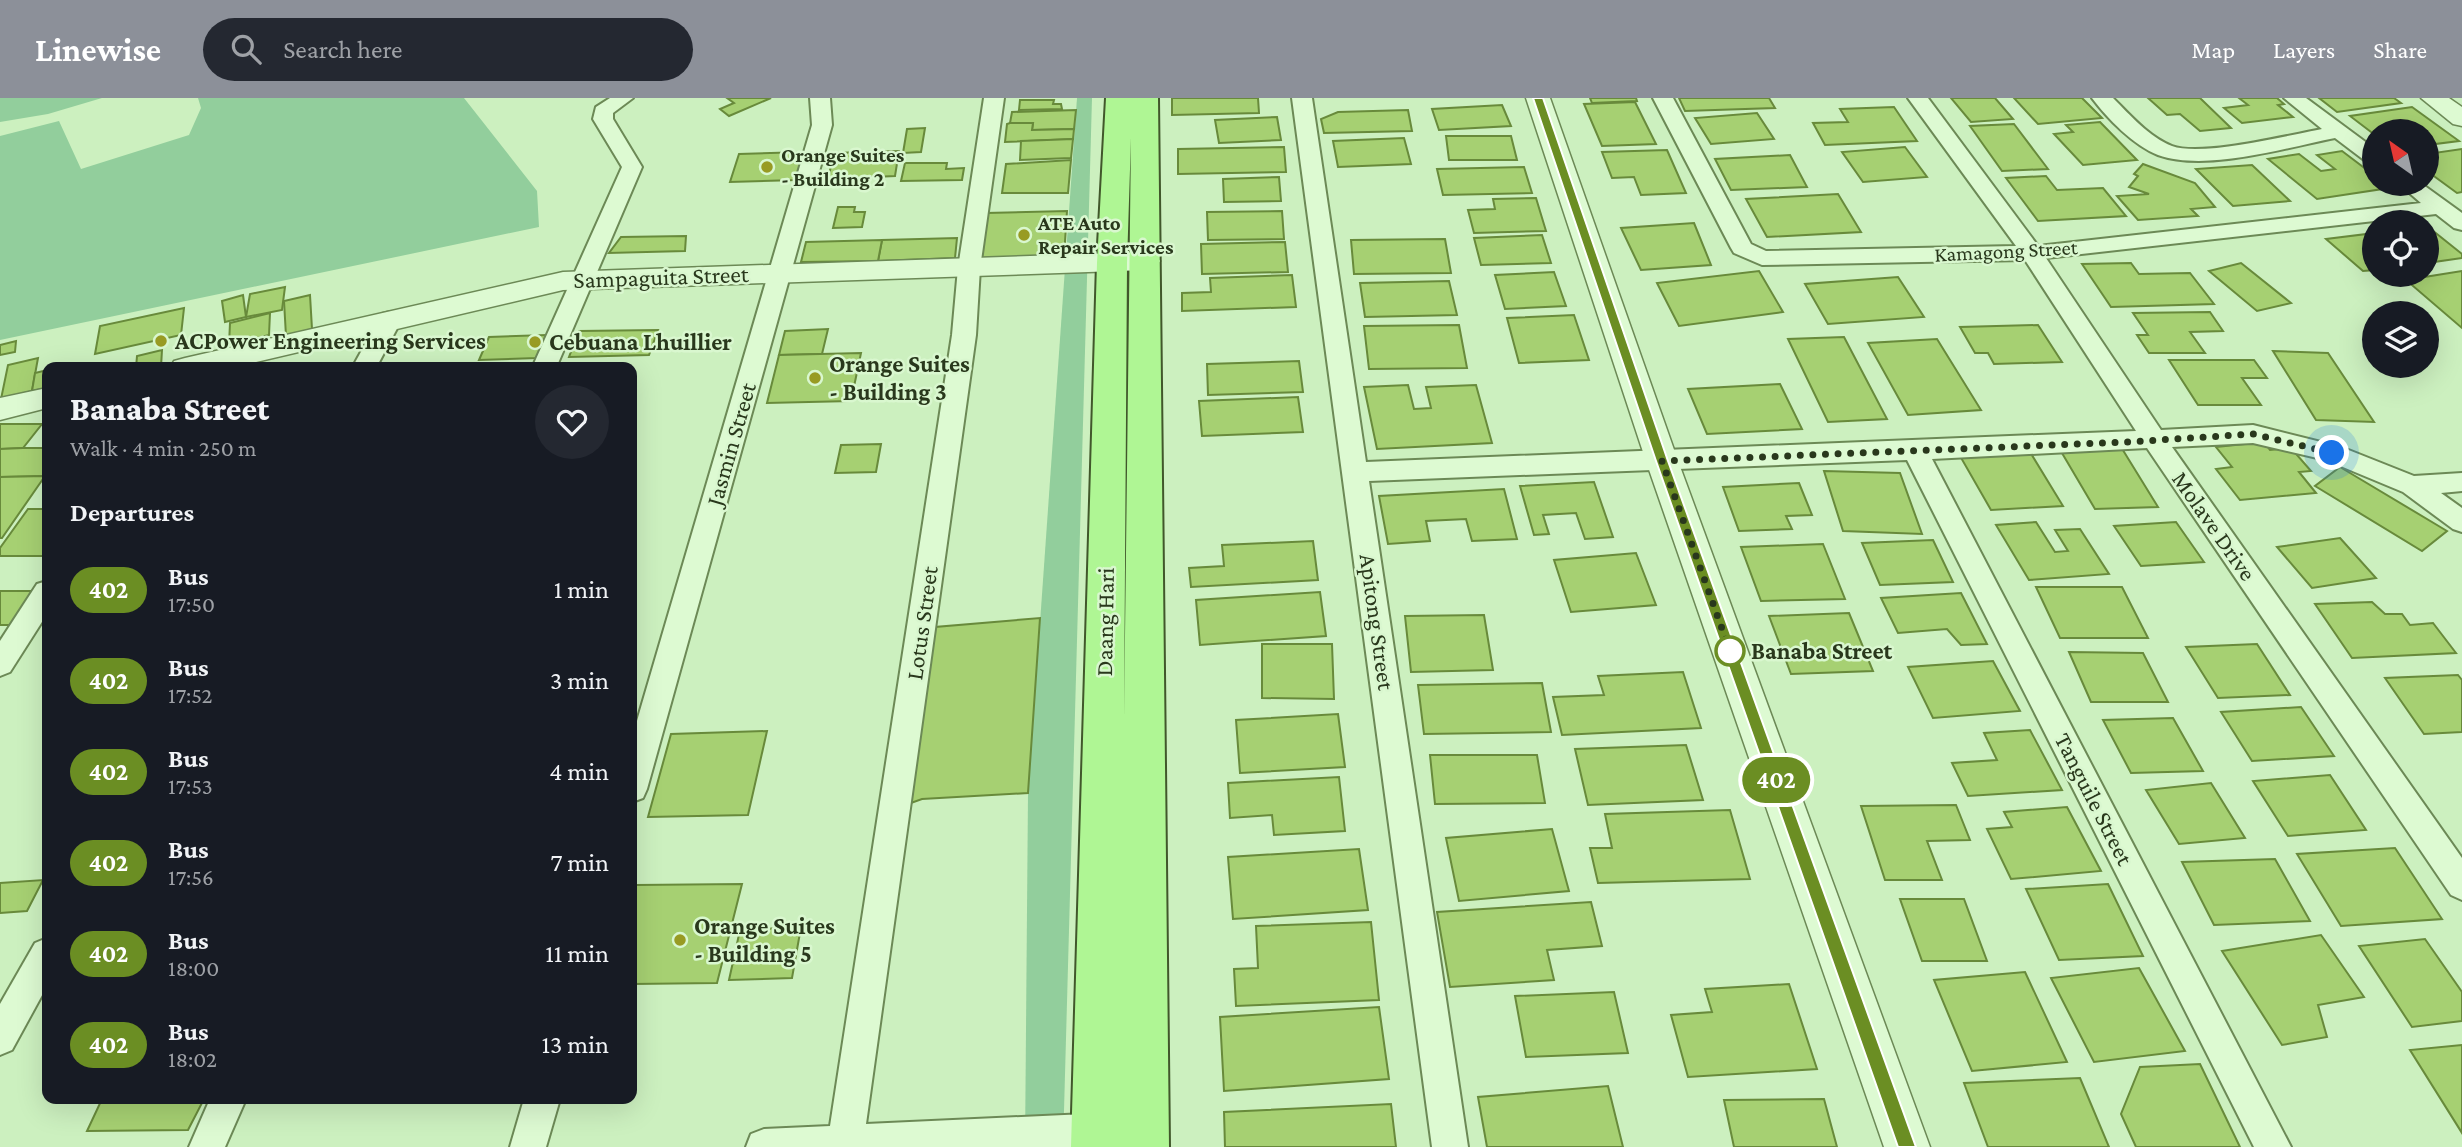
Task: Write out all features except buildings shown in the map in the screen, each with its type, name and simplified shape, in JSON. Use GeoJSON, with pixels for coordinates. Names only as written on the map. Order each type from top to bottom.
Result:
{"type":"FeatureCollection","features":[{"type":"Feature","properties":{"kind":"main road","name":"Daang Hari"},"geometry":{"type":"LineString","coordinates":[[1119,98],[1143,429],[1144,1137]]}},
{"type":"Feature","properties":{"kind":"main road","name":"Daang Hari"},"geometry":{"type":"LineString","coordinates":[[1096,1139],[1129,262],[1145,98]]}},
{"type":"Feature","properties":{"kind":"street"},"geometry":{"type":"LineString","coordinates":[[547,362],[632,167],[603,119],[603,111],[623,98]]}},
{"type":"Feature","properties":{"kind":"street","name":"Jasmin Street"},"geometry":{"type":"LineString","coordinates":[[637,772],[822,125],[820,98]]}},
{"type":"Feature","properties":{"kind":"street","name":"Lotus Street"},"geometry":{"type":"LineString","coordinates":[[845,1146],[964,335],[969,268],[994,98]]}},
{"type":"Feature","properties":{"kind":"street","name":"Apitong Street"},"geometry":{"type":"LineString","coordinates":[[1303,98],[1450,1147]]}},
{"type":"Feature","properties":{"kind":"street"},"geometry":{"type":"LineString","coordinates":[[1538,98],[1662,461],[1907,1147]]}},
{"type":"Feature","properties":{"kind":"street","name":"Kamagong Street"},"geometry":{"type":"LineString","coordinates":[[1663,98],[1742,248],[1762,258],[2032,253],[2441,207]]}},
{"type":"Feature","properties":{"kind":"street","name":"Molave Drive"},"geometry":{"type":"LineString","coordinates":[[1918,98],[2032,253],[2155,440],[2462,885]]}},
{"type":"Feature","properties":{"kind":"street"},"geometry":{"type":"LineString","coordinates":[[2102,98],[2138,134],[2167,152],[2213,154],[2336,132]]}},
{"type":"Feature","properties":{"kind":"street"},"geometry":{"type":"LineString","coordinates":[[2294,98],[2362,150]]}},
{"type":"Feature","properties":{"kind":"street"},"geometry":{"type":"LineString","coordinates":[[2433,98],[2462,119]]}},
{"type":"Feature","properties":{"kind":"street"},"geometry":{"type":"LineString","coordinates":[[2426,196],[2462,223]]}},
{"type":"Feature","properties":{"kind":"street","name":"Sampaguita Street"},"geometry":{"type":"LineString","coordinates":[[214,362],[545,284],[582,280],[780,272],[1129,262]]}},
{"type":"Feature","properties":{"kind":"street"},"geometry":{"type":"LineString","coordinates":[[367,362],[390,319]]}},
{"type":"Feature","properties":{"kind":"street"},"geometry":{"type":"LineString","coordinates":[[0,409],[42,399]]}},
{"type":"Feature","properties":{"kind":"street"},"geometry":{"type":"LineString","coordinates":[[1357,472],[1915,451],[2253,434],[2332,453],[2412,485],[2462,522]]}},
{"type":"Feature","properties":{"kind":"street","name":"Tanguile Street"},"geometry":{"type":"LineString","coordinates":[[1915,451],[2273,1147]]}},
{"type":"Feature","properties":{"kind":"street"},"geometry":{"type":"LineString","coordinates":[[2412,485],[2462,482]]}},
{"type":"Feature","properties":{"kind":"street"},"geometry":{"type":"LineString","coordinates":[[0,664],[42,601]]}},
{"type":"Feature","properties":{"kind":"street"},"geometry":{"type":"LineString","coordinates":[[0,1038],[42,963]]}},
{"type":"Feature","properties":{"kind":"street"},"geometry":{"type":"LineString","coordinates":[[207,1147],[226,1104]]}},
{"type":"Feature","properties":{"kind":"street"},"geometry":{"type":"LineString","coordinates":[[528,1147],[541,1104]]}},
{"type":"Feature","properties":{"kind":"street"},"geometry":{"type":"LineString","coordinates":[[764,1147],[1144,1137]]}},
{"type":"Feature","properties":{"kind":"green space"},"geometry":{"type":"Polygon","coordinates":[[[0,98],[102,98],[48,114],[0,122],[0,98]]]}},
{"type":"Feature","properties":{"kind":"green space"},"geometry":{"type":"Polygon","coordinates":[[[198,98],[464,98],[537,191],[539,227],[0,340],[0,136],[59,121],[81,169],[189,135],[201,108],[198,98]]]}},
{"type":"Feature","properties":{"kind":"green space"},"geometry":{"type":"Polygon","coordinates":[[[1077,98],[1092,98],[1063,1147],[1025,1147],[1028,793],[1077,98]]]}},
{"type":"Feature","properties":{"kind":"bus line","name":"402"},"geometry":{"type":"LineString","coordinates":[[1538,98],[1662,461],[1907,1147]]}},
{"type":"Feature","properties":{"kind":"place","name":"Orange Suites - Building 2"},"geometry":{"type":"Point","coordinates":[767,167]}},
{"type":"Feature","properties":{"kind":"place","name":"ATE Auto Repair Services"},"geometry":{"type":"Point","coordinates":[1024,235]}},
{"type":"Feature","properties":{"kind":"place","name":"ACPower Engineering Services"},"geometry":{"type":"Point","coordinates":[161,341]}},
{"type":"Feature","properties":{"kind":"place","name":"Cebuana Lhuillier"},"geometry":{"type":"Point","coordinates":[535,342]}},
{"type":"Feature","properties":{"kind":"place","name":"Orange Suites - Building 3"},"geometry":{"type":"Point","coordinates":[815,378]}},
{"type":"Feature","properties":{"kind":"place","name":"Banaba Street"},"geometry":{"type":"Point","coordinates":[1730,651]}},
{"type":"Feature","properties":{"kind":"place","name":"Orange Suites - Building 5"},"geometry":{"type":"Point","coordinates":[680,940]}},
{"type":"Feature","properties":{"kind":"route"},"geometry":{"type":"LineString","coordinates":[[1730,651],[1662,461],[2128,442],[2253,434],[2332,453]]}}]}
